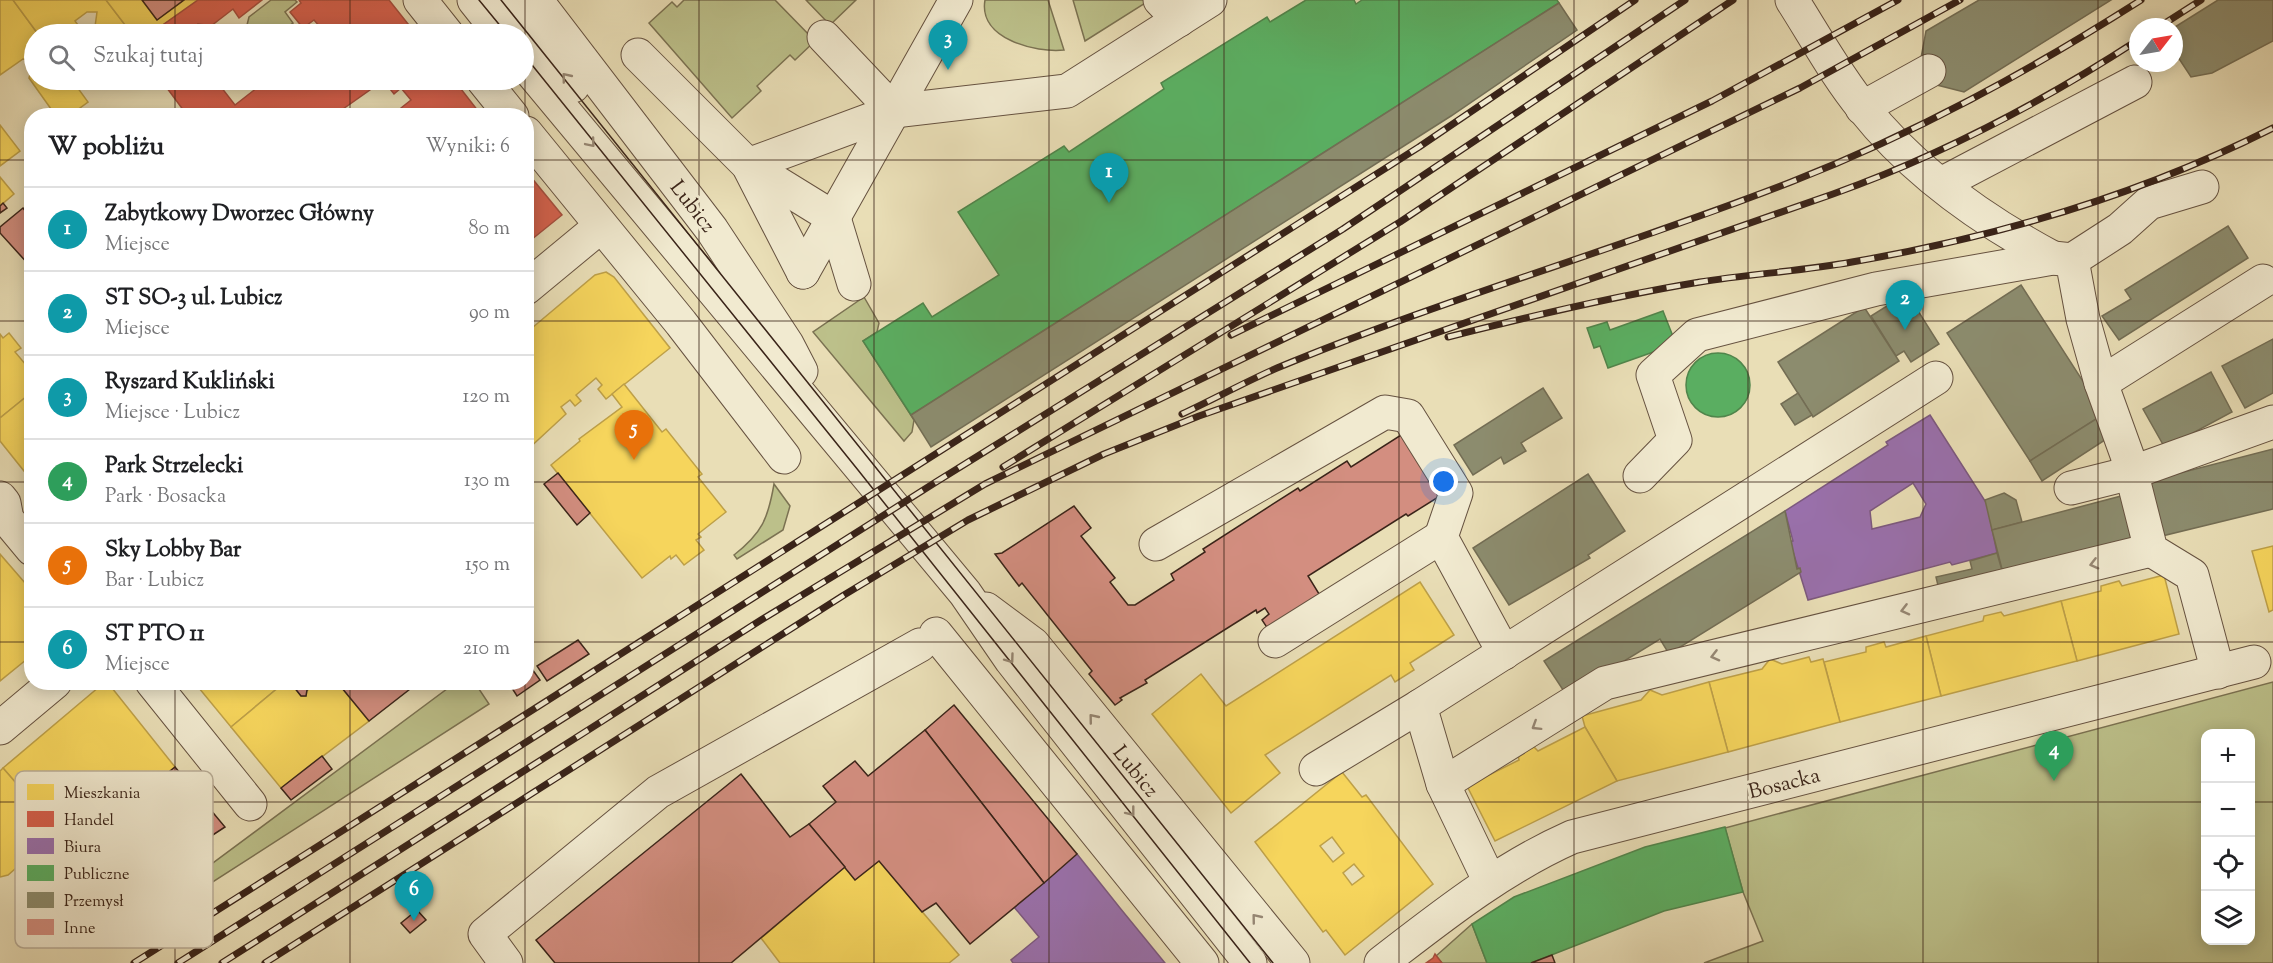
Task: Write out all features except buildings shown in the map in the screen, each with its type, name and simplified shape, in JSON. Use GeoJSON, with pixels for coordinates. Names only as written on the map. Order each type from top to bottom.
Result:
{"type":"FeatureCollection","features":[{"type":"Feature","properties":{"kind":"street"},"geometry":{"type":"LineString","coordinates":[[420,0],[439,24]]}},
{"type":"Feature","properties":{"kind":"street"},"geometry":{"type":"LineString","coordinates":[[474,0],[493,24]]}},
{"type":"Feature","properties":{"kind":"street"},"geometry":{"type":"LineString","coordinates":[[504,0],[523,24]]}},
{"type":"Feature","properties":{"kind":"street","name":"Lubicz"},"geometry":{"type":"LineString","coordinates":[[536,0],[712,230],[787,344],[828,426]]}},
{"type":"Feature","properties":{"kind":"street"},"geometry":{"type":"LineString","coordinates":[[748,165],[803,272],[956,0]]}},
{"type":"Feature","properties":{"kind":"street"},"geometry":{"type":"LineString","coordinates":[[748,165],[894,111],[1067,91],[1169,10],[1210,0]]}},
{"type":"Feature","properties":{"kind":"street"},"geometry":{"type":"LineString","coordinates":[[1799,2],[1863,108],[1941,184],[1972,209],[2063,259],[2131,473],[2151,550],[2192,575],[2218,672]]}},
{"type":"Feature","properties":{"kind":"street"},"geometry":{"type":"LineString","coordinates":[[534,37],[800,368]]}},
{"type":"Feature","properties":{"kind":"street"},"geometry":{"type":"LineString","coordinates":[[824,37],[894,111]]}},
{"type":"Feature","properties":{"kind":"street"},"geometry":{"type":"LineString","coordinates":[[638,54],[748,165],[834,218],[854,284]]}},
{"type":"Feature","properties":{"kind":"street"},"geometry":{"type":"LineString","coordinates":[[1863,108],[1929,71]]}},
{"type":"Feature","properties":{"kind":"street","name":"Lubicz"},"geometry":{"type":"LineString","coordinates":[[534,75],[965,593],[1011,660],[1250,963]]}},
{"type":"Feature","properties":{"kind":"street"},"geometry":{"type":"LineString","coordinates":[[1941,184],[2135,82]]}},
{"type":"Feature","properties":{"kind":"street"},"geometry":{"type":"LineString","coordinates":[[491,90],[506,108]]}},
{"type":"Feature","properties":{"kind":"street"},"geometry":{"type":"LineString","coordinates":[[534,143],[681,323],[784,457]]}},
{"type":"Feature","properties":{"kind":"street"},"geometry":{"type":"LineString","coordinates":[[1640,476],[1675,440],[1653,375],[1697,335],[1876,289],[2063,259],[2120,229],[2149,202],[2202,187]]}},
{"type":"Feature","properties":{"kind":"street"},"geometry":{"type":"LineString","coordinates":[[534,281],[601,226]]}},
{"type":"Feature","properties":{"kind":"street"},"geometry":{"type":"LineString","coordinates":[[2101,383],[2263,281]]}},
{"type":"Feature","properties":{"kind":"street"},"geometry":{"type":"LineString","coordinates":[[1316,769],[1420,706],[1936,378]]}},
{"type":"Feature","properties":{"kind":"street"},"geometry":{"type":"LineString","coordinates":[[1156,544],[1385,412],[1408,416],[1456,493],[1442,537],[1275,641]]}},
{"type":"Feature","properties":{"kind":"street"},"geometry":{"type":"LineString","coordinates":[[2071,488],[2131,473],[2273,422]]}},
{"type":"Feature","properties":{"kind":"street"},"geometry":{"type":"LineString","coordinates":[[0,498],[4,503],[7,519],[24,539]]}},
{"type":"Feature","properties":{"kind":"street"},"geometry":{"type":"LineString","coordinates":[[1442,537],[1504,653]]}},
{"type":"Feature","properties":{"kind":"street"},"geometry":{"type":"LineString","coordinates":[[1443,784],[1605,683],[2151,550]]}},
{"type":"Feature","properties":{"kind":"street","name":"Lubicz"},"geometry":{"type":"LineString","coordinates":[[965,593],[1033,644],[1293,963]]}},
{"type":"Feature","properties":{"kind":"street"},"geometry":{"type":"LineString","coordinates":[[506,963],[485,934],[658,792],[928,640],[1202,963]]}},
{"type":"Feature","properties":{"kind":"street","name":"Bosacka"},"geometry":{"type":"LineString","coordinates":[[1381,963],[1490,882],[1533,854],[1572,837],[2254,662]]}},
{"type":"Feature","properties":{"kind":"street"},"geometry":{"type":"LineString","coordinates":[[0,728],[46,690]]}},
{"type":"Feature","properties":{"kind":"street"},"geometry":{"type":"LineString","coordinates":[[158,690],[250,804]]}},
{"type":"Feature","properties":{"kind":"street"},"geometry":{"type":"LineString","coordinates":[[1420,706],[1443,784],[1490,882]]}},
{"type":"Feature","properties":{"kind":"green space"},"geometry":{"type":"Polygon","coordinates":[[[271,0],[295,0],[297,2],[285,12],[292,24],[247,24],[249,17],[271,0]]]}},
{"type":"Feature","properties":{"kind":"green space"},"geometry":{"type":"Polygon","coordinates":[[[684,0],[775,0],[815,41],[795,60],[790,55],[757,86],[761,91],[732,118],[649,23],[672,2],[677,7],[684,0]]]}},
{"type":"Feature","properties":{"kind":"green space"},"geometry":{"type":"Polygon","coordinates":[[[806,0],[856,0],[830,25],[806,0]]]}},
{"type":"Feature","properties":{"kind":"green space"},"geometry":{"type":"Polygon","coordinates":[[[985,0],[1048,0],[1064,50],[1039,49],[1011,41],[990,25],[985,13],[985,0]]]}},
{"type":"Feature","properties":{"kind":"green space"},"geometry":{"type":"Polygon","coordinates":[[[1073,0],[1150,0],[1085,41],[1073,0]]]}},
{"type":"Feature","properties":{"kind":"green space"},"geometry":{"type":"Polygon","coordinates":[[[864,297],[879,323],[877,332],[863,341],[914,420],[912,432],[904,441],[813,332],[864,297]]]}},
{"type":"Feature","properties":{"kind":"green space"},"geometry":{"type":"Polygon","coordinates":[[[774,484],[790,506],[783,530],[737,559],[734,555],[751,540],[766,516],[774,484]]]}},
{"type":"Feature","properties":{"kind":"green space"},"geometry":{"type":"Polygon","coordinates":[[[2273,682],[2273,963],[1704,963],[1763,941],[1743,892],[1725,828],[2273,682]]]}},
{"type":"Feature","properties":{"kind":"green space"},"geometry":{"type":"Polygon","coordinates":[[[446,690],[480,690],[489,704],[213,882],[213,863],[446,690]]]}},
{"type":"Feature","properties":{"kind":"green space"},"geometry":{"type":"Polygon","coordinates":[[[1472,924],[1487,963],[1442,963],[1436,956],[1472,924]]]}},
{"type":"Feature","properties":{"kind":"tram line"},"geometry":{"type":"LineString","coordinates":[[479,0],[499,24]]}},
{"type":"Feature","properties":{"kind":"tram line"},"geometry":{"type":"LineString","coordinates":[[501,0],[520,24]]}},
{"type":"Feature","properties":{"kind":"tram line"},"geometry":{"type":"LineString","coordinates":[[534,41],[1273,963]]}},
{"type":"Feature","properties":{"kind":"tram line"},"geometry":{"type":"LineString","coordinates":[[534,67],[1250,963]]}},
{"type":"Feature","properties":{"kind":"railway"},"geometry":{"type":"LineString","coordinates":[[213,913],[1419,147],[1635,0]]}},
{"type":"Feature","properties":{"kind":"railway"},"geometry":{"type":"LineString","coordinates":[[213,941],[936,482],[1343,229],[1685,0]]}},
{"type":"Feature","properties":{"kind":"railway"},"geometry":{"type":"LineString","coordinates":[[1003,467],[1400,222],[1733,0]]}},
{"type":"Feature","properties":{"kind":"railway"},"geometry":{"type":"LineString","coordinates":[[1231,335],[1712,101],[1898,0]]}},
{"type":"Feature","properties":{"kind":"railway"},"geometry":{"type":"LineString","coordinates":[[222,963],[761,620],[985,484],[1800,88],[1960,0]]}},
{"type":"Feature","properties":{"kind":"railway"},"geometry":{"type":"LineString","coordinates":[[1182,414],[1277,368],[1341,343],[1727,206],[1837,163],[1970,100],[2056,52],[2141,0]]}},
{"type":"Feature","properties":{"kind":"railway"},"geometry":{"type":"LineString","coordinates":[[2173,18],[2201,0]]}},
{"type":"Feature","properties":{"kind":"railway"},"geometry":{"type":"LineString","coordinates":[[265,963],[844,595],[968,520],[1104,454],[1199,416],[1873,179],[1990,126],[2065,85],[2129,46]]}},
{"type":"Feature","properties":{"kind":"railway"},"geometry":{"type":"LineString","coordinates":[[1448,337],[1573,307],[1668,288],[1719,279],[1833,265],[1961,240],[2120,193],[2223,152],[2273,128]]}},
{"type":"Feature","properties":{"kind":"railway"},"geometry":{"type":"LineString","coordinates":[[134,963],[158,948]]}},
{"type":"Feature","properties":{"kind":"railway"},"geometry":{"type":"LineString","coordinates":[[178,963],[202,948]]}},
{"type":"Feature","properties":{"kind":"place","name":"Ryszard Kukliński"},"geometry":{"type":"Point","coordinates":[948,70]}},
{"type":"Feature","properties":{"kind":"place","name":"Zabytkowy Dworzec Główny"},"geometry":{"type":"Point","coordinates":[1109,203]}},
{"type":"Feature","properties":{"kind":"place","name":"ST SO-3 ul. Lubicz"},"geometry":{"type":"Point","coordinates":[1905,330]}},
{"type":"Feature","properties":{"kind":"place","name":"Sky Lobby Bar"},"geometry":{"type":"Point","coordinates":[634,460]}},
{"type":"Feature","properties":{"kind":"place","name":"Park Strzelecki"},"geometry":{"type":"Point","coordinates":[2054,781]}},
{"type":"Feature","properties":{"kind":"place","name":"ST PTO 11"},"geometry":{"type":"Point","coordinates":[414,921]}}]}
